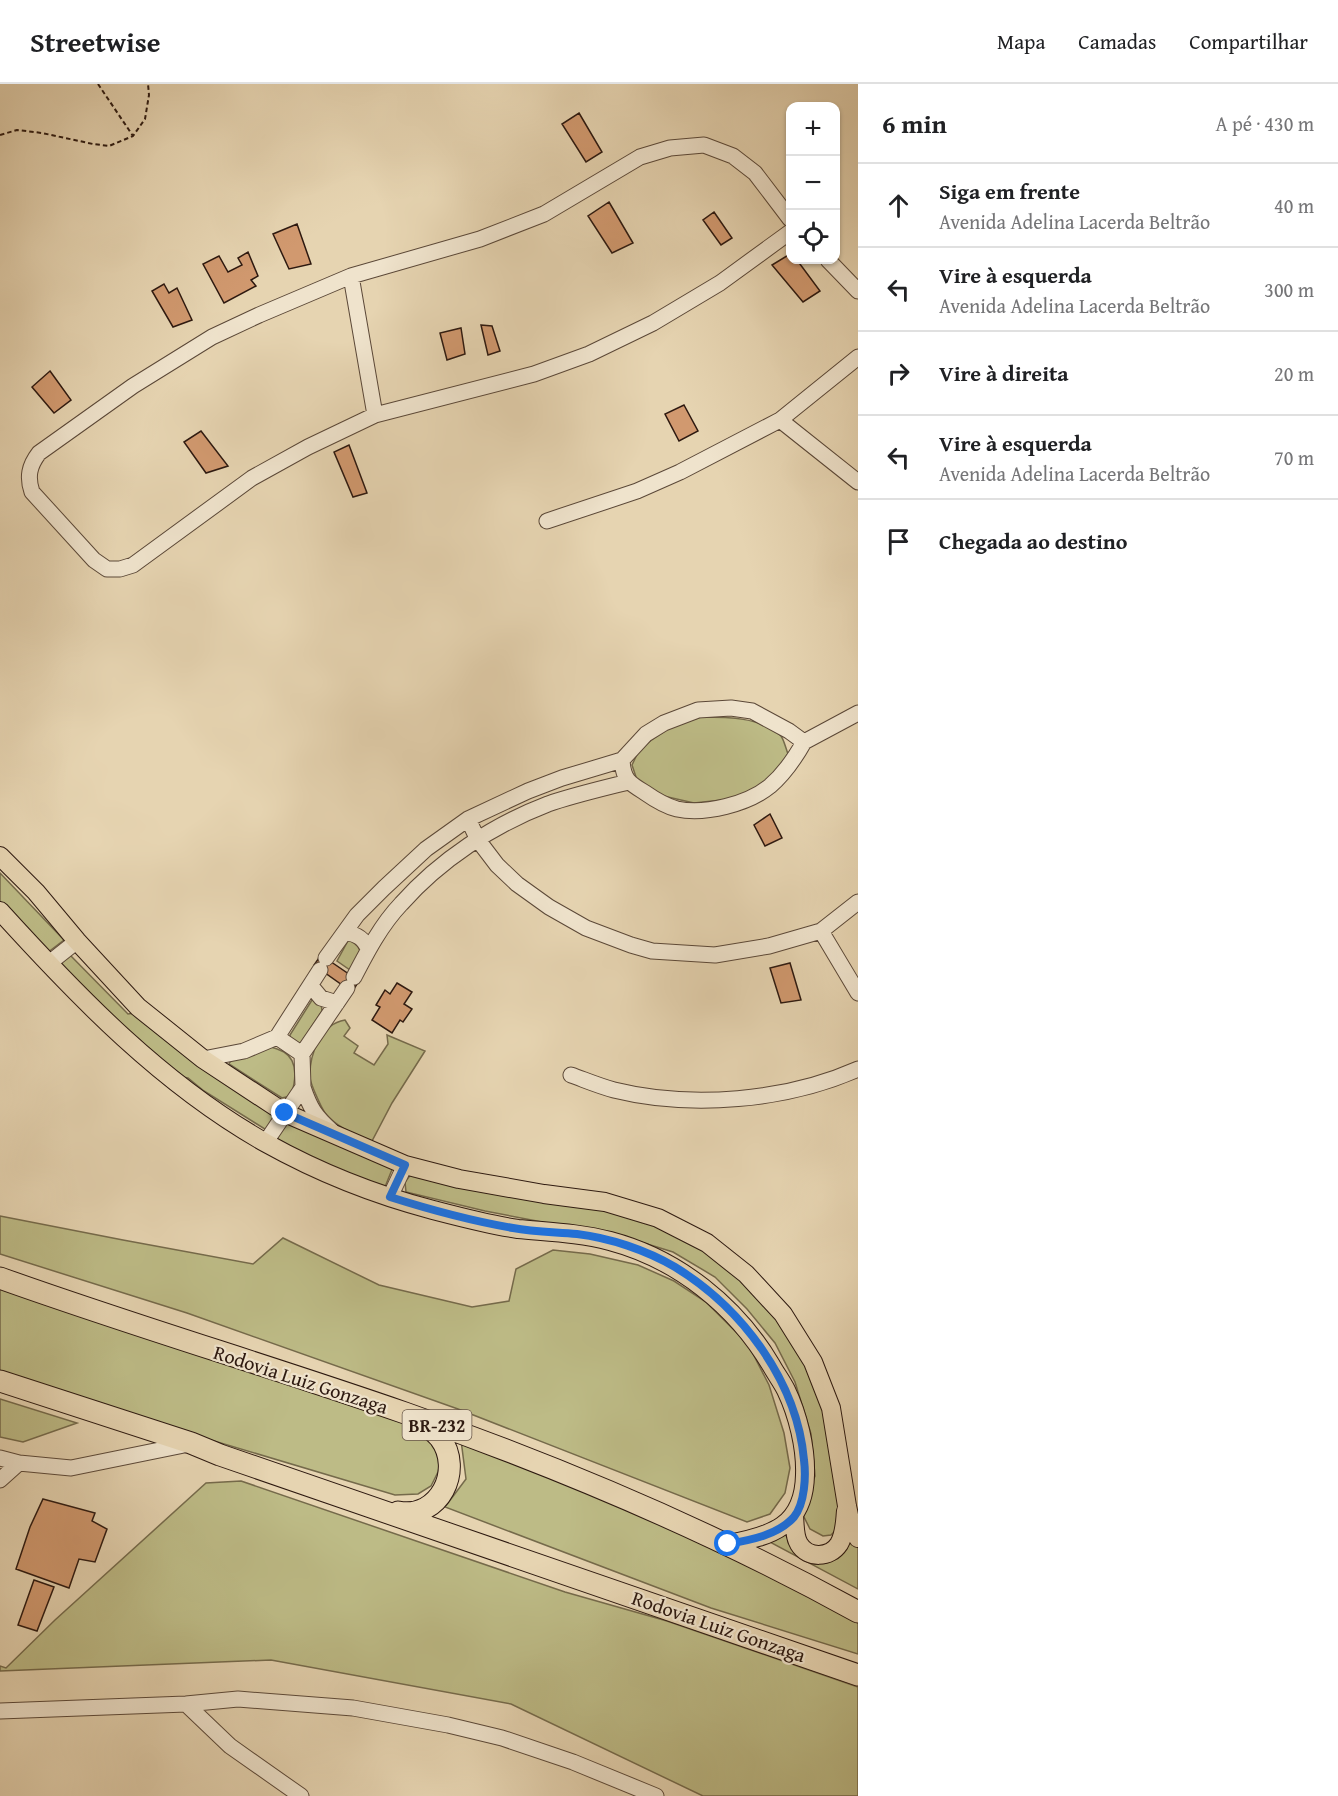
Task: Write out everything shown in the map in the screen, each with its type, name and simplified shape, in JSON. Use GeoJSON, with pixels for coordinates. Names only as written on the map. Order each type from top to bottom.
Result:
{"type":"FeatureCollection","features":[{"type":"Feature","properties":{"kind":"highway","name":"Rodovia Luiz Gonzaga"},"geometry":{"type":"LineString","coordinates":[[0,1278],[98,1313],[403,1412],[540,1464],[728,1544],[858,1612]]}},
{"type":"Feature","properties":{"kind":"highway","name":"Rodovia Luiz Gonzaga"},"geometry":{"type":"LineString","coordinates":[[0,1381],[191,1443],[220,1455],[858,1675]]}},
{"type":"Feature","properties":{"kind":"highway"},"geometry":{"type":"LineString","coordinates":[[368,1505],[406,1513],[417,1512],[430,1505],[441,1495],[447,1481],[449,1466],[447,1452],[440,1438],[429,1428],[403,1412]]}},
{"type":"Feature","properties":{"kind":"main road"},"geometry":{"type":"LineString","coordinates":[[0,856],[36,892],[77,941],[138,1007],[203,1059],[285,1113],[405,1165],[459,1179],[605,1202],[658,1218],[707,1244],[746,1274],[783,1314],[813,1362],[831,1408],[847,1506],[858,1538]]}},
{"type":"Feature","properties":{"kind":"main road"},"geometry":{"type":"LineString","coordinates":[[0,911],[48,964],[116,1032],[173,1079],[265,1143],[327,1174],[432,1210],[514,1228],[580,1235],[634,1248],[674,1267],[705,1289],[758,1342],[786,1390],[802,1439],[805,1469],[805,1485],[794,1516],[780,1528],[758,1538],[728,1544]]}},
{"type":"Feature","properties":{"kind":"main road"},"geometry":{"type":"LineString","coordinates":[[794,1516],[798,1543],[811,1555],[821,1555],[829,1553],[838,1545],[842,1536],[847,1506]]}},
{"type":"Feature","properties":{"kind":"street"},"geometry":{"type":"LineString","coordinates":[[786,214],[754,173],[733,156],[704,145],[670,148],[640,157],[544,214],[480,239],[351,276],[212,337],[133,386],[39,453],[29,471],[32,492],[94,560],[107,569],[120,569],[132,565],[252,478],[308,447],[375,416],[534,374],[589,354],[653,323],[720,283],[786,235]]}},
{"type":"Feature","properties":{"kind":"street"},"geometry":{"type":"LineString","coordinates":[[832,264],[858,291]]}},
{"type":"Feature","properties":{"kind":"street"},"geometry":{"type":"LineString","coordinates":[[351,276],[375,416]]}},
{"type":"Feature","properties":{"kind":"street"},"geometry":{"type":"LineString","coordinates":[[548,520],[637,491],[680,472],[780,420],[858,357]]}},
{"type":"Feature","properties":{"kind":"street"},"geometry":{"type":"LineString","coordinates":[[780,420],[858,482]]}},
{"type":"Feature","properties":{"kind":"street"},"geometry":{"type":"LineString","coordinates":[[203,1059],[243,1051],[277,1037],[357,915],[426,849],[468,819],[528,791],[622,760],[646,734],[664,723],[698,710],[731,708],[752,711],[804,742]]}},
{"type":"Feature","properties":{"kind":"street"},"geometry":{"type":"LineString","coordinates":[[622,760],[622,770],[628,782],[658,802],[678,809],[701,810],[729,807],[770,786],[795,759],[804,742],[858,713]]}},
{"type":"Feature","properties":{"kind":"street"},"geometry":{"type":"LineString","coordinates":[[341,1138],[315,1115],[309,1106],[303,1087],[302,1054],[337,1003],[368,949],[399,905],[425,878],[451,858],[512,820],[549,804],[628,782]]}},
{"type":"Feature","properties":{"kind":"street"},"geometry":{"type":"LineString","coordinates":[[468,819],[478,840],[497,865],[549,907],[586,928],[652,951],[715,955],[769,946],[821,931],[858,902]]}},
{"type":"Feature","properties":{"kind":"street"},"geometry":{"type":"LineString","coordinates":[[821,931],[858,993]]}},
{"type":"Feature","properties":{"kind":"street"},"geometry":{"type":"LineString","coordinates":[[345,932],[359,936],[366,942],[368,949]]}},
{"type":"Feature","properties":{"kind":"street"},"geometry":{"type":"LineString","coordinates":[[48,964],[77,941]]}},
{"type":"Feature","properties":{"kind":"street"},"geometry":{"type":"LineString","coordinates":[[311,986],[321,998],[337,1003]]}},
{"type":"Feature","properties":{"kind":"street"},"geometry":{"type":"LineString","coordinates":[[277,1037],[302,1054]]}},
{"type":"Feature","properties":{"kind":"street"},"geometry":{"type":"LineString","coordinates":[[571,1075],[612,1090],[653,1098],[722,1100],[774,1094],[812,1086],[840,1077],[858,1068]]}},
{"type":"Feature","properties":{"kind":"street"},"geometry":{"type":"LineString","coordinates":[[265,1143],[303,1087]]}},
{"type":"Feature","properties":{"kind":"street"},"geometry":{"type":"LineString","coordinates":[[390,1197],[405,1165]]}},
{"type":"Feature","properties":{"kind":"street"},"geometry":{"type":"LineString","coordinates":[[0,1458],[19,1463],[71,1468],[191,1443]]}},
{"type":"Feature","properties":{"kind":"street"},"geometry":{"type":"LineString","coordinates":[[0,1480],[19,1463]]}},
{"type":"Feature","properties":{"kind":"street"},"geometry":{"type":"LineString","coordinates":[[0,1712],[186,1704],[238,1699],[362,1710],[448,1725],[502,1738],[573,1762],[656,1796]]}},
{"type":"Feature","properties":{"kind":"street"},"geometry":{"type":"LineString","coordinates":[[186,1704],[230,1746],[301,1796]]}},
{"type":"Feature","properties":{"kind":"path"},"geometry":{"type":"LineString","coordinates":[[98,84],[133,136]]}},
{"type":"Feature","properties":{"kind":"path"},"geometry":{"type":"LineString","coordinates":[[0,135],[17,130],[109,146],[133,136],[145,119],[149,95],[148,84]]}},
{"type":"Feature","properties":{"kind":"shaded area"},"geometry":{"type":"Polygon","coordinates":[[[701,717],[743,719],[764,725],[781,736],[788,754],[777,772],[750,792],[731,799],[694,803],[659,795],[638,783],[632,765],[640,748],[671,727],[701,717]]]}},
{"type":"Feature","properties":{"kind":"shaded area"},"geometry":{"type":"Polygon","coordinates":[[[0,873],[64,940],[47,953],[0,903],[0,873]]]}},
{"type":"Feature","properties":{"kind":"shaded area"},"geometry":{"type":"Polygon","coordinates":[[[349,939],[362,949],[350,970],[337,961],[349,939]]]}},
{"type":"Feature","properties":{"kind":"shaded area"},"geometry":{"type":"Polygon","coordinates":[[[70,955],[128,1014],[135,1013],[278,1117],[268,1131],[204,1091],[188,1078],[176,1076],[59,971],[60,964],[70,955]]]}},
{"type":"Feature","properties":{"kind":"shaded area"},"geometry":{"type":"Polygon","coordinates":[[[317,999],[321,1003],[322,1011],[301,1043],[295,1043],[290,1039],[290,1035],[312,1000],[317,999]]]}},
{"type":"Feature","properties":{"kind":"shaded area"},"geometry":{"type":"Polygon","coordinates":[[[345,1020],[350,1028],[344,1036],[358,1046],[354,1053],[374,1065],[388,1044],[387,1035],[425,1051],[392,1103],[372,1141],[335,1123],[325,1113],[310,1078],[314,1051],[318,1042],[329,1028],[345,1020]]]}},
{"type":"Feature","properties":{"kind":"shaded area"},"geometry":{"type":"Polygon","coordinates":[[[271,1047],[284,1052],[292,1061],[294,1079],[291,1096],[282,1098],[229,1064],[233,1057],[271,1047]]]}},
{"type":"Feature","properties":{"kind":"shaded area"},"geometry":{"type":"Polygon","coordinates":[[[288,1120],[393,1167],[385,1187],[322,1163],[276,1140],[288,1120]]]}},
{"type":"Feature","properties":{"kind":"shaded area"},"geometry":{"type":"Polygon","coordinates":[[[412,1173],[620,1211],[705,1246],[785,1316],[812,1369],[840,1457],[840,1526],[831,1535],[823,1536],[810,1529],[803,1515],[804,1500],[815,1476],[811,1434],[795,1382],[775,1343],[747,1309],[715,1277],[673,1252],[631,1239],[485,1211],[406,1192],[405,1182],[412,1173]]]}},
{"type":"Feature","properties":{"kind":"shaded area"},"geometry":{"type":"Polygon","coordinates":[[[0,1216],[253,1264],[283,1238],[379,1285],[472,1307],[509,1301],[516,1269],[553,1250],[590,1254],[638,1265],[674,1281],[706,1302],[748,1344],[769,1385],[784,1433],[790,1468],[785,1493],[770,1514],[747,1522],[458,1409],[187,1313],[0,1254],[0,1216]]]}},
{"type":"Feature","properties":{"kind":"shaded area"},"geometry":{"type":"Polygon","coordinates":[[[0,1277],[415,1424],[437,1442],[440,1464],[438,1472],[431,1486],[418,1494],[395,1495],[0,1377],[0,1277]]]}},
{"type":"Feature","properties":{"kind":"shaded area"},"geometry":{"type":"Polygon","coordinates":[[[0,1399],[77,1423],[23,1442],[0,1437],[0,1399]]]}},
{"type":"Feature","properties":{"kind":"shaded area"},"geometry":{"type":"Polygon","coordinates":[[[461,1440],[616,1496],[858,1618],[858,1654],[711,1608],[445,1507],[466,1479],[461,1440]]]}},
{"type":"Feature","properties":{"kind":"shaded area"},"geometry":{"type":"Polygon","coordinates":[[[241,1481],[565,1592],[667,1621],[858,1687],[858,1796],[703,1796],[511,1704],[271,1660],[0,1671],[0,1666],[6,1668],[55,1620],[206,1483],[241,1481]]]}},
{"type":"Feature","properties":{"kind":"shaded area"},"geometry":{"type":"Polygon","coordinates":[[[791,1523],[805,1556],[844,1540],[858,1540],[858,1589],[766,1540],[791,1523]]]}},
{"type":"Feature","properties":{"kind":"building"},"geometry":{"type":"Polygon","coordinates":[[[579,113],[602,152],[586,162],[562,124],[579,113]]]}},
{"type":"Feature","properties":{"kind":"building"},"geometry":{"type":"Polygon","coordinates":[[[609,202],[633,243],[612,253],[588,216],[609,202]]]}},
{"type":"Feature","properties":{"kind":"building"},"geometry":{"type":"Polygon","coordinates":[[[714,212],[732,238],[721,245],[703,220],[714,212]]]}},
{"type":"Feature","properties":{"kind":"building"},"geometry":{"type":"Polygon","coordinates":[[[297,224],[311,264],[289,269],[273,234],[297,224]]]}},
{"type":"Feature","properties":{"kind":"building"},"geometry":{"type":"Polygon","coordinates":[[[248,252],[258,276],[251,280],[256,286],[224,303],[203,264],[219,256],[228,272],[242,265],[238,258],[248,252]]]}},
{"type":"Feature","properties":{"kind":"building"},"geometry":{"type":"Polygon","coordinates":[[[786,256],[786,264],[800,264],[820,291],[803,302],[772,265],[786,256]]]}},
{"type":"Feature","properties":{"kind":"building"},"geometry":{"type":"Polygon","coordinates":[[[164,284],[169,293],[177,288],[192,320],[173,327],[152,291],[164,284]]]}},
{"type":"Feature","properties":{"kind":"building"},"geometry":{"type":"Polygon","coordinates":[[[481,325],[492,326],[500,351],[488,355],[481,325]]]}},
{"type":"Feature","properties":{"kind":"building"},"geometry":{"type":"Polygon","coordinates":[[[461,328],[465,354],[447,360],[440,333],[461,328]]]}},
{"type":"Feature","properties":{"kind":"building"},"geometry":{"type":"Polygon","coordinates":[[[50,371],[71,400],[54,413],[32,387],[50,371]]]}},
{"type":"Feature","properties":{"kind":"building"},"geometry":{"type":"Polygon","coordinates":[[[684,405],[698,431],[679,441],[665,414],[684,405]]]}},
{"type":"Feature","properties":{"kind":"building"},"geometry":{"type":"Polygon","coordinates":[[[201,431],[228,466],[206,473],[184,442],[201,431]]]}},
{"type":"Feature","properties":{"kind":"building"},"geometry":{"type":"Polygon","coordinates":[[[349,445],[367,493],[353,497],[334,452],[349,445]]]}},
{"type":"Feature","properties":{"kind":"building"},"geometry":{"type":"Polygon","coordinates":[[[770,814],[782,838],[765,846],[754,825],[770,814]]]}},
{"type":"Feature","properties":{"kind":"building"},"geometry":{"type":"Polygon","coordinates":[[[321,955],[359,981],[352,992],[314,965],[321,955]]]}},
{"type":"Feature","properties":{"kind":"building"},"geometry":{"type":"Polygon","coordinates":[[[790,963],[801,1000],[781,1003],[770,968],[790,963]]]}},
{"type":"Feature","properties":{"kind":"building"},"geometry":{"type":"Polygon","coordinates":[[[397,983],[412,992],[404,1004],[412,1009],[403,1022],[400,1020],[392,1033],[372,1020],[380,1007],[376,1005],[385,990],[390,994],[397,983]]]}},
{"type":"Feature","properties":{"kind":"building"},"geometry":{"type":"Polygon","coordinates":[[[43,1499],[95,1513],[92,1521],[107,1529],[95,1562],[79,1559],[69,1588],[16,1569],[30,1527],[43,1499]]]}},
{"type":"Feature","properties":{"kind":"building"},"geometry":{"type":"Polygon","coordinates":[[[34,1580],[54,1587],[37,1631],[18,1625],[34,1580]]]}},
{"type":"Feature","properties":{"kind":"route"},"geometry":{"type":"LineString","coordinates":[[285,1113],[405,1165],[390,1197],[432,1210],[514,1228],[580,1235],[634,1248],[674,1267],[721,1303],[758,1342],[786,1390],[802,1439],[805,1469],[805,1485],[794,1516],[780,1528],[758,1538],[728,1544]]}}]}
